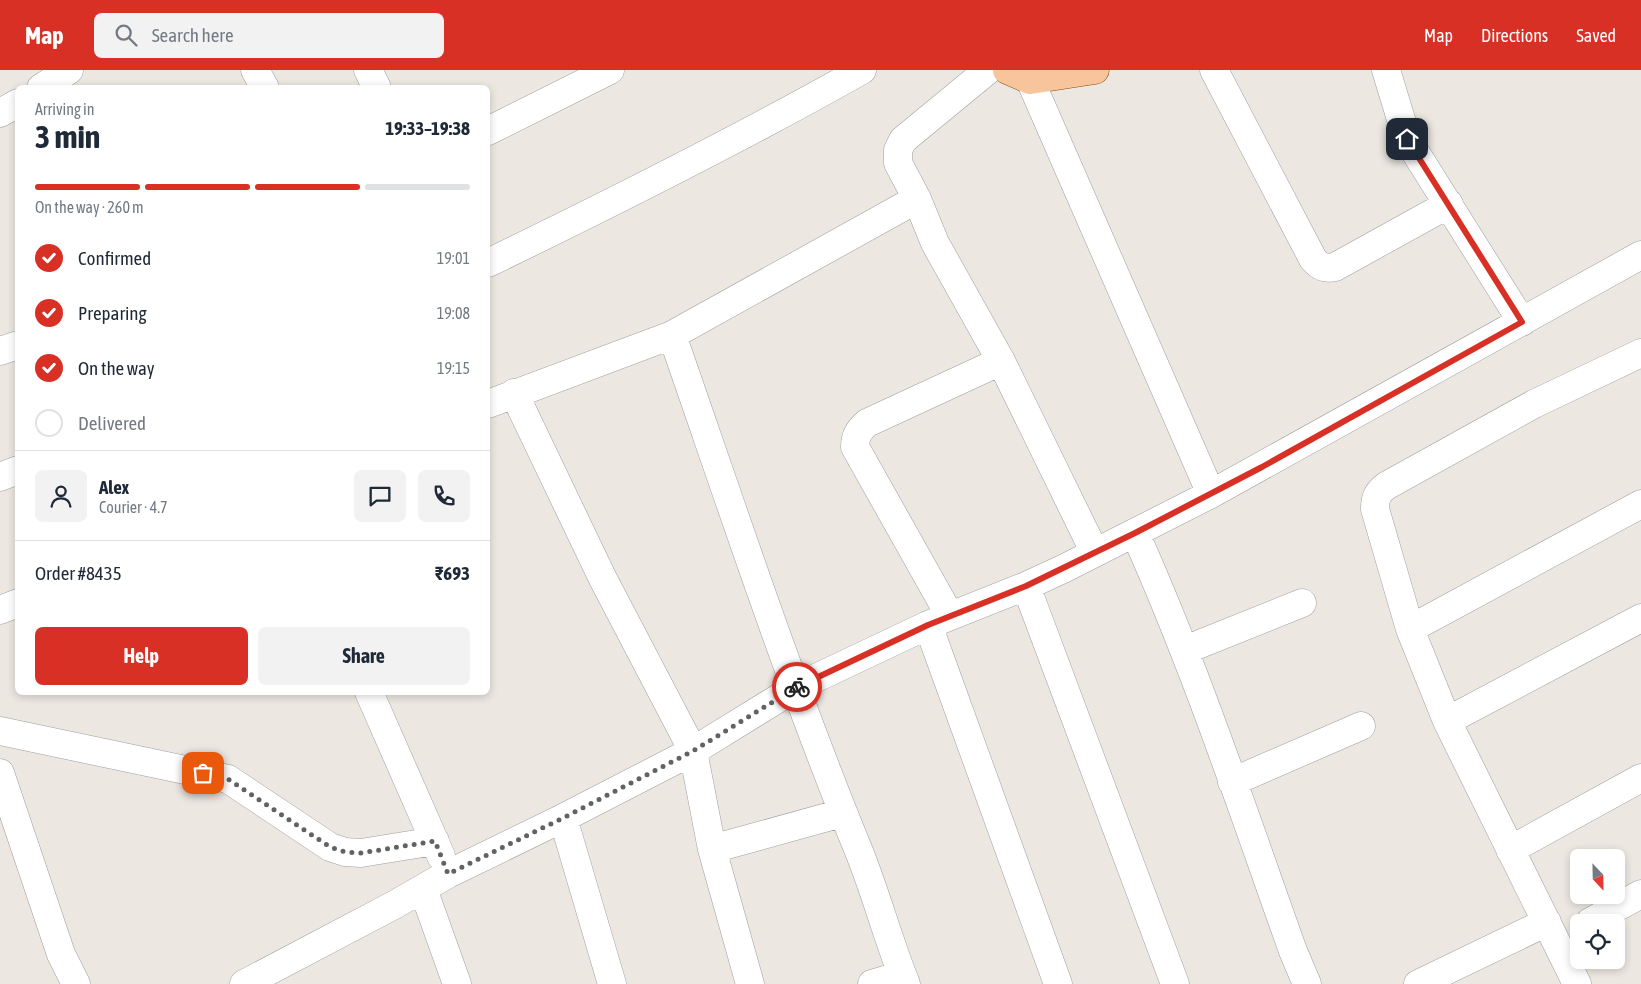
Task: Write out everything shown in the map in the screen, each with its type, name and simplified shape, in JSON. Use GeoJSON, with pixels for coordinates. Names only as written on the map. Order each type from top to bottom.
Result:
{"type":"FeatureCollection","features":[{"type":"Feature","properties":{"kind":"main road"},"geometry":{"type":"LineString","coordinates":[[1019,75],[1095,70]]}},
{"type":"Feature","properties":{"kind":"street"},"geometry":{"type":"LineString","coordinates":[[46,85],[69,70]]}},
{"type":"Feature","properties":{"kind":"street"},"geometry":{"type":"LineString","coordinates":[[255,70],[263,85]]}},
{"type":"Feature","properties":{"kind":"street"},"geometry":{"type":"LineString","coordinates":[[368,70],[376,85]]}},
{"type":"Feature","properties":{"kind":"street"},"geometry":{"type":"LineString","coordinates":[[490,130],[610,70]]}},
{"type":"Feature","properties":{"kind":"street"},"geometry":{"type":"LineString","coordinates":[[490,262],[647,186],[862,70]]}},
{"type":"Feature","properties":{"kind":"street"},"geometry":{"type":"LineString","coordinates":[[988,70],[903,140],[898,150],[898,163],[917,199],[935,243],[1001,361],[1095,553]]}},
{"type":"Feature","properties":{"kind":"street"},"geometry":{"type":"LineString","coordinates":[[1214,70],[1313,259],[1318,265],[1326,269],[1335,267],[1449,204]]}},
{"type":"Feature","properties":{"kind":"street"},"geometry":{"type":"LineString","coordinates":[[1386,70],[1407,139],[1522,322]]}},
{"type":"Feature","properties":{"kind":"street"},"geometry":{"type":"LineString","coordinates":[[1019,75],[1211,494]]}},
{"type":"Feature","properties":{"kind":"street"},"geometry":{"type":"LineString","coordinates":[[0,114],[15,104]]}},
{"type":"Feature","properties":{"kind":"street"},"geometry":{"type":"LineString","coordinates":[[490,403],[672,335],[917,199]]}},
{"type":"Feature","properties":{"kind":"street"},"geometry":{"type":"LineString","coordinates":[[244,984],[448,874],[563,818],[693,751],[795,688],[939,620],[1026,586],[1211,494],[1641,255]]}},
{"type":"Feature","properties":{"kind":"street"},"geometry":{"type":"LineString","coordinates":[[672,335],[795,688],[835,790],[842,813],[858,850],[904,980],[872,984]]}},
{"type":"Feature","properties":{"kind":"street"},"geometry":{"type":"LineString","coordinates":[[0,351],[15,346]]}},
{"type":"Feature","properties":{"kind":"street"},"geometry":{"type":"LineString","coordinates":[[1577,984],[1561,931],[1510,850],[1447,721],[1410,629],[1375,509],[1375,499],[1378,492],[1534,404],[1641,353]]}},
{"type":"Feature","properties":{"kind":"street"},"geometry":{"type":"LineString","coordinates":[[1001,361],[867,423],[860,429],[855,438],[855,447],[939,620],[1058,984]]}},
{"type":"Feature","properties":{"kind":"street"},"geometry":{"type":"LineString","coordinates":[[514,393],[602,577],[693,751],[712,850],[750,984]]}},
{"type":"Feature","properties":{"kind":"street"},"geometry":{"type":"LineString","coordinates":[[0,477],[15,471]]}},
{"type":"Feature","properties":{"kind":"street"},"geometry":{"type":"LineString","coordinates":[[1410,629],[1641,504]]}},
{"type":"Feature","properties":{"kind":"street"},"geometry":{"type":"LineString","coordinates":[[1135,533],[1185,650],[1292,951],[1306,984]]}},
{"type":"Feature","properties":{"kind":"street"},"geometry":{"type":"LineString","coordinates":[[1026,586],[1175,984]]}},
{"type":"Feature","properties":{"kind":"street"},"geometry":{"type":"LineString","coordinates":[[1185,650],[1302,603]]}},
{"type":"Feature","properties":{"kind":"street"},"geometry":{"type":"LineString","coordinates":[[0,610],[15,604]]}},
{"type":"Feature","properties":{"kind":"street"},"geometry":{"type":"LineString","coordinates":[[1447,721],[1641,618]]}},
{"type":"Feature","properties":{"kind":"street"},"geometry":{"type":"LineString","coordinates":[[370,695],[448,874]]}},
{"type":"Feature","properties":{"kind":"street"},"geometry":{"type":"LineString","coordinates":[[1232,782],[1361,726]]}},
{"type":"Feature","properties":{"kind":"street"},"geometry":{"type":"LineString","coordinates":[[0,731],[228,779],[330,847],[345,852],[361,853],[435,841]]}},
{"type":"Feature","properties":{"kind":"street"},"geometry":{"type":"LineString","coordinates":[[0,773],[61,954],[76,984]]}},
{"type":"Feature","properties":{"kind":"street"},"geometry":{"type":"LineString","coordinates":[[1510,850],[1641,778]]}},
{"type":"Feature","properties":{"kind":"street"},"geometry":{"type":"LineString","coordinates":[[712,850],[842,813]]}},
{"type":"Feature","properties":{"kind":"street"},"geometry":{"type":"LineString","coordinates":[[563,818],[612,984]]}},
{"type":"Feature","properties":{"kind":"street"},"geometry":{"type":"LineString","coordinates":[[423,889],[457,984]]}},
{"type":"Feature","properties":{"kind":"street"},"geometry":{"type":"LineString","coordinates":[[1605,914],[1641,894]]}},
{"type":"Feature","properties":{"kind":"street"},"geometry":{"type":"LineString","coordinates":[[1418,984],[1561,931]]}},
{"type":"Feature","properties":{"kind":"way so far"},"geometry":{"type":"LineString","coordinates":[[203,773],[228,779],[330,847],[345,852],[361,853],[435,841],[448,874],[563,818],[693,751],[797,687]]}},
{"type":"Feature","properties":{"kind":"route"},"geometry":{"type":"LineString","coordinates":[[797,687],[928,625],[1026,586],[1135,533],[1262,467],[1522,322],[1407,139]]}}]}
